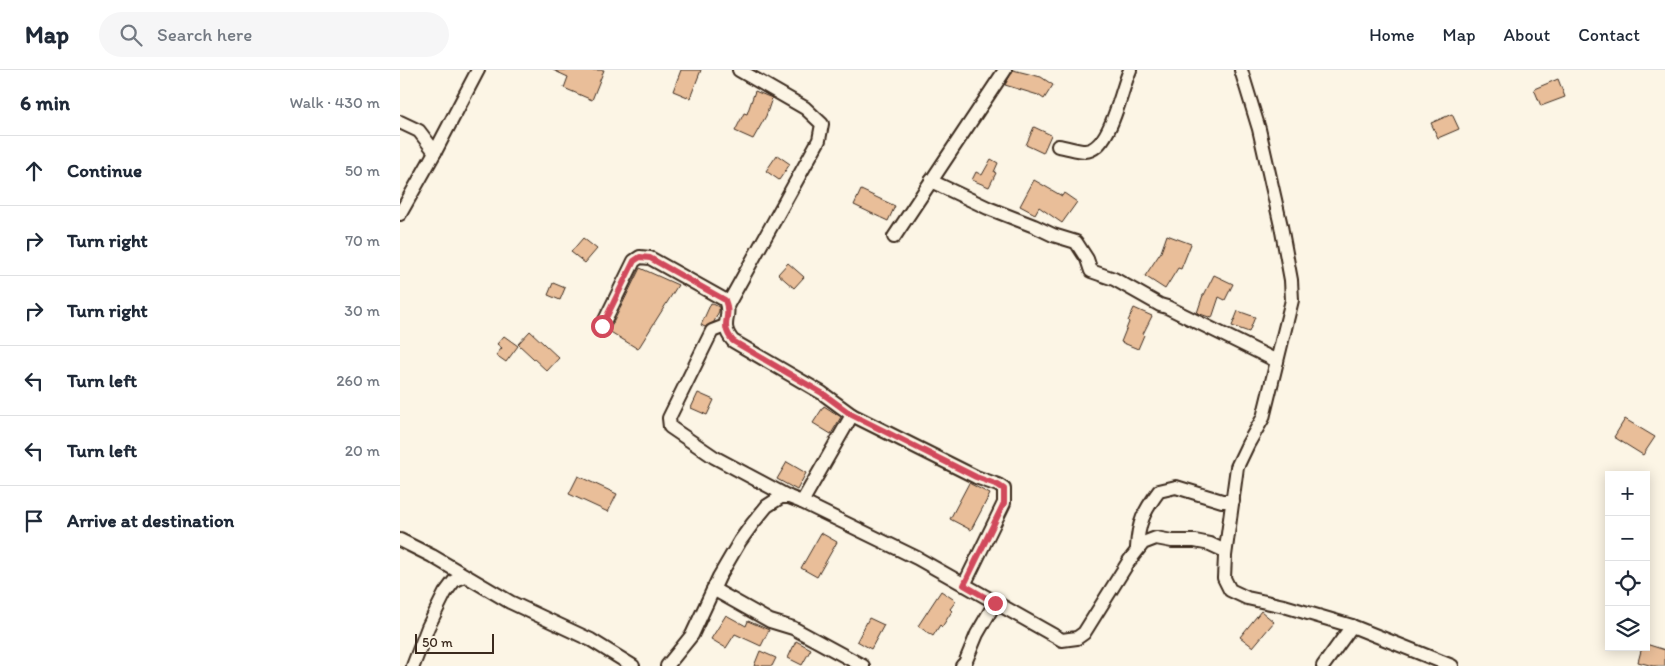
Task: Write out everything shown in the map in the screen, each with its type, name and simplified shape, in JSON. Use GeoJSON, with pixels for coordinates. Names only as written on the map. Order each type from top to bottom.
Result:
{"type":"FeatureCollection","features":[{"type":"Feature","properties":{"kind":"street"},"geometry":{"type":"LineString","coordinates":[[400,214],[478,70]]}},
{"type":"Feature","properties":{"kind":"street"},"geometry":{"type":"LineString","coordinates":[[727,306],[818,140],[822,124],[806,108],[739,70]]}},
{"type":"Feature","properties":{"kind":"street"},"geometry":{"type":"LineString","coordinates":[[894,236],[1005,70]]}},
{"type":"Feature","properties":{"kind":"street"},"geometry":{"type":"LineString","coordinates":[[1058,146],[1086,151],[1101,143],[1115,114],[1130,70]]}},
{"type":"Feature","properties":{"kind":"street"},"geometry":{"type":"LineString","coordinates":[[1241,70],[1259,128],[1291,280],[1292,300],[1263,418],[1237,467],[1224,578],[1230,590],[1247,598],[1284,606],[1352,626],[1452,666]]}},
{"type":"Feature","properties":{"kind":"street"},"geometry":{"type":"LineString","coordinates":[[400,122],[419,131],[435,152]]}},
{"type":"Feature","properties":{"kind":"street"},"geometry":{"type":"LineString","coordinates":[[931,181],[988,208],[1053,235],[1076,242],[1087,259],[1091,271],[1114,279],[1160,305],[1277,361]]}},
{"type":"Feature","properties":{"kind":"street"},"geometry":{"type":"LineString","coordinates":[[602,326],[634,261],[640,257],[650,258],[725,300],[728,313],[725,326],[727,333],[733,341],[822,393],[852,415],[1004,489],[1004,503],[964,585]]}},
{"type":"Feature","properties":{"kind":"street"},"geometry":{"type":"LineString","coordinates":[[725,326],[712,331],[669,418],[670,427],[714,457],[789,497],[917,558],[1062,640],[1077,638],[1084,633],[1137,548],[1143,543],[1156,538],[1172,541],[1195,541],[1210,544],[1226,551]]}},
{"type":"Feature","properties":{"kind":"street"},"geometry":{"type":"LineString","coordinates":[[802,502],[852,415]]}},
{"type":"Feature","properties":{"kind":"street"},"geometry":{"type":"LineString","coordinates":[[1137,548],[1138,530],[1150,504],[1159,491],[1176,487],[1222,502],[1233,501]]}},
{"type":"Feature","properties":{"kind":"street"},"geometry":{"type":"LineString","coordinates":[[667,666],[692,635],[713,589],[740,541],[773,501],[781,497],[789,497]]}},
{"type":"Feature","properties":{"kind":"street"},"geometry":{"type":"LineString","coordinates":[[400,540],[432,556],[510,602],[591,640],[632,666]]}},
{"type":"Feature","properties":{"kind":"street"},"geometry":{"type":"LineString","coordinates":[[413,666],[428,627],[445,593],[454,581],[464,576]]}},
{"type":"Feature","properties":{"kind":"street"},"geometry":{"type":"LineString","coordinates":[[713,589],[770,621],[792,628],[863,666]]}},
{"type":"Feature","properties":{"kind":"street"},"geometry":{"type":"LineString","coordinates":[[962,666],[977,634],[995,603]]}},
{"type":"Feature","properties":{"kind":"street"},"geometry":{"type":"LineString","coordinates":[[1323,666],[1352,626]]}},
{"type":"Feature","properties":{"kind":"building"},"geometry":{"type":"Polygon","coordinates":[[[553,70],[604,70],[592,100],[564,88],[568,77],[553,70]]]}},
{"type":"Feature","properties":{"kind":"building"},"geometry":{"type":"Polygon","coordinates":[[[681,70],[701,70],[690,98],[673,91],[681,70]]]}},
{"type":"Feature","properties":{"kind":"building"},"geometry":{"type":"Polygon","coordinates":[[[1013,70],[1041,77],[1053,85],[1044,99],[1038,95],[1005,85],[1013,70]]]}},
{"type":"Feature","properties":{"kind":"building"},"geometry":{"type":"Polygon","coordinates":[[[1558,79],[1565,97],[1541,106],[1534,89],[1558,79]]]}},
{"type":"Feature","properties":{"kind":"building"},"geometry":{"type":"Polygon","coordinates":[[[755,91],[772,98],[766,116],[753,139],[735,131],[744,113],[747,114],[755,91]]]}},
{"type":"Feature","properties":{"kind":"building"},"geometry":{"type":"Polygon","coordinates":[[[1452,114],[1459,129],[1438,138],[1431,123],[1452,114]]]}},
{"type":"Feature","properties":{"kind":"building"},"geometry":{"type":"Polygon","coordinates":[[[1034,127],[1051,135],[1043,153],[1026,145],[1034,127]]]}},
{"type":"Feature","properties":{"kind":"building"},"geometry":{"type":"Polygon","coordinates":[[[777,155],[790,164],[779,180],[766,171],[777,155]]]}},
{"type":"Feature","properties":{"kind":"building"},"geometry":{"type":"Polygon","coordinates":[[[991,159],[998,163],[994,172],[996,173],[989,187],[972,180],[976,172],[982,175],[991,159]]]}},
{"type":"Feature","properties":{"kind":"building"},"geometry":{"type":"Polygon","coordinates":[[[1034,180],[1062,196],[1064,193],[1077,202],[1062,223],[1039,207],[1035,214],[1020,206],[1034,180]]]}},
{"type":"Feature","properties":{"kind":"building"},"geometry":{"type":"Polygon","coordinates":[[[861,190],[895,206],[888,221],[854,205],[861,190]]]}},
{"type":"Feature","properties":{"kind":"building"},"geometry":{"type":"Polygon","coordinates":[[[1167,235],[1191,244],[1181,269],[1178,268],[1165,289],[1145,276],[1161,252],[1167,235]]]}},
{"type":"Feature","properties":{"kind":"building"},"geometry":{"type":"Polygon","coordinates":[[[583,238],[597,249],[585,263],[571,252],[583,238]]]}},
{"type":"Feature","properties":{"kind":"building"},"geometry":{"type":"Polygon","coordinates":[[[788,263],[804,277],[794,288],[778,274],[788,263]]]}},
{"type":"Feature","properties":{"kind":"building"},"geometry":{"type":"Polygon","coordinates":[[[640,268],[678,285],[638,349],[609,331],[640,268]]]}},
{"type":"Feature","properties":{"kind":"building"},"geometry":{"type":"Polygon","coordinates":[[[1214,275],[1233,284],[1225,300],[1219,297],[1212,318],[1197,313],[1203,295],[1214,275]]]}},
{"type":"Feature","properties":{"kind":"building"},"geometry":{"type":"Polygon","coordinates":[[[553,283],[565,288],[560,300],[548,295],[553,283]]]}},
{"type":"Feature","properties":{"kind":"building"},"geometry":{"type":"Polygon","coordinates":[[[711,303],[719,307],[719,311],[714,322],[705,327],[701,325],[711,303]]]}},
{"type":"Feature","properties":{"kind":"building"},"geometry":{"type":"Polygon","coordinates":[[[1134,308],[1152,316],[1138,349],[1121,342],[1134,308]]]}},
{"type":"Feature","properties":{"kind":"building"},"geometry":{"type":"Polygon","coordinates":[[[1238,311],[1255,317],[1249,332],[1232,326],[1238,311]]]}},
{"type":"Feature","properties":{"kind":"building"},"geometry":{"type":"Polygon","coordinates":[[[530,331],[559,358],[547,371],[518,344],[530,331]]]}},
{"type":"Feature","properties":{"kind":"building"},"geometry":{"type":"Polygon","coordinates":[[[504,336],[518,346],[506,362],[496,355],[502,348],[497,344],[504,336]]]}},
{"type":"Feature","properties":{"kind":"building"},"geometry":{"type":"Polygon","coordinates":[[[698,393],[714,400],[707,415],[691,408],[698,393]]]}},
{"type":"Feature","properties":{"kind":"building"},"geometry":{"type":"Polygon","coordinates":[[[824,406],[841,417],[831,434],[813,423],[824,406]]]}},
{"type":"Feature","properties":{"kind":"building"},"geometry":{"type":"Polygon","coordinates":[[[1625,419],[1655,437],[1643,455],[1614,437],[1625,419]]]}},
{"type":"Feature","properties":{"kind":"building"},"geometry":{"type":"Polygon","coordinates":[[[787,462],[806,473],[797,490],[777,479],[787,462]]]}},
{"type":"Feature","properties":{"kind":"building"},"geometry":{"type":"Polygon","coordinates":[[[578,476],[617,494],[608,512],[569,494],[578,476]]]}},
{"type":"Feature","properties":{"kind":"building"},"geometry":{"type":"Polygon","coordinates":[[[969,483],[990,494],[971,530],[950,519],[969,483]]]}},
{"type":"Feature","properties":{"kind":"building"},"geometry":{"type":"Polygon","coordinates":[[[821,533],[837,542],[817,577],[801,568],[821,533]]]}},
{"type":"Feature","properties":{"kind":"building"},"geometry":{"type":"Polygon","coordinates":[[[941,591],[956,601],[942,627],[940,625],[933,636],[918,626],[941,591]]]}},
{"type":"Feature","properties":{"kind":"building"},"geometry":{"type":"Polygon","coordinates":[[[1261,611],[1274,622],[1253,647],[1240,637],[1261,611]]]}},
{"type":"Feature","properties":{"kind":"building"},"geometry":{"type":"Polygon","coordinates":[[[726,615],[746,626],[748,621],[769,630],[761,646],[735,634],[726,648],[711,639],[726,615]]]}},
{"type":"Feature","properties":{"kind":"building"},"geometry":{"type":"Polygon","coordinates":[[[869,618],[884,625],[871,649],[857,641],[869,618]]]}},
{"type":"Feature","properties":{"kind":"building"},"geometry":{"type":"Polygon","coordinates":[[[796,641],[811,649],[802,665],[788,658],[796,641]]]}},
{"type":"Feature","properties":{"kind":"building"},"geometry":{"type":"Polygon","coordinates":[[[1650,645],[1665,650],[1665,666],[1653,666],[1638,662],[1641,651],[1650,651],[1650,645]]]}},
{"type":"Feature","properties":{"kind":"building"},"geometry":{"type":"Polygon","coordinates":[[[760,651],[776,658],[772,666],[754,666],[760,651]]]}},
{"type":"Feature","properties":{"kind":"route"},"geometry":{"type":"LineString","coordinates":[[602,326],[634,261],[640,257],[650,258],[725,300],[728,313],[725,326],[727,333],[733,341],[822,393],[852,415],[1004,489],[1004,503],[964,585],[995,603]]}}]}
